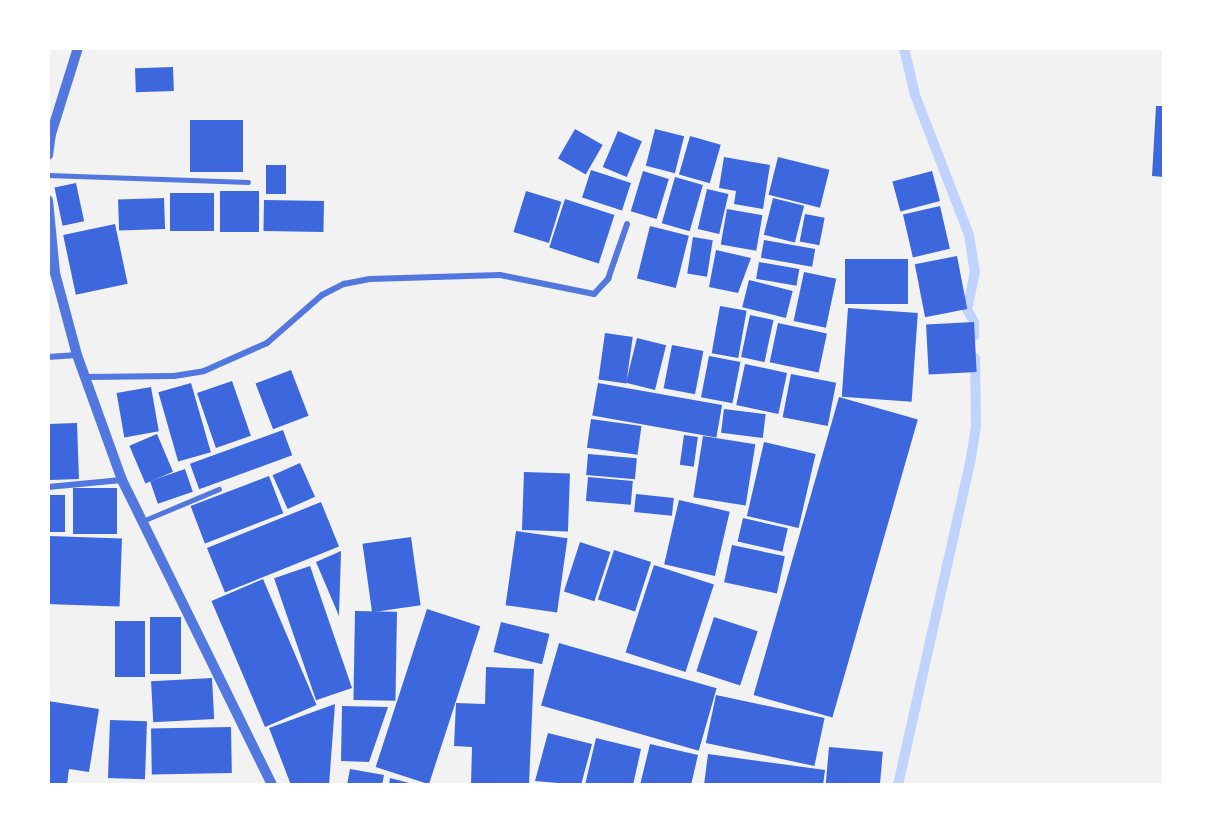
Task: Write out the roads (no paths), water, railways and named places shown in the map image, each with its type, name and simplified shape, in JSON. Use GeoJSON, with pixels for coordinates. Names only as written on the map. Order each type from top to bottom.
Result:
{"type":"FeatureCollection","features":[{"type":"Feature","properties":{"kind":"street"},"geometry":{"type":"LineString","coordinates":[[48,155],[49,134],[78,48]]}},
{"type":"Feature","properties":{"kind":"street"},"geometry":{"type":"LineString","coordinates":[[48,200],[55,273],[76,355],[122,480],[145,520],[272,785]]}},
{"type":"Feature","properties":{"kind":"street"},"geometry":{"type":"LineString","coordinates":[[85,377],[174,376],[214,367],[267,343],[322,295],[344,284],[370,279],[500,275],[594,294],[608,279],[627,224]]}},
{"type":"Feature","properties":{"kind":"street"},"geometry":{"type":"LineString","coordinates":[[48,357],[76,355]]}},
{"type":"Feature","properties":{"kind":"street"},"geometry":{"type":"LineString","coordinates":[[48,487],[122,480]]}},
{"type":"Feature","properties":{"kind":"lane"},"geometry":{"type":"LineString","coordinates":[[48,175],[248,182]]}},
{"type":"Feature","properties":{"kind":"lane"},"geometry":{"type":"LineString","coordinates":[[145,520],[219,489]]}},
{"type":"Feature","properties":{"kind":"waterway"},"geometry":{"type":"LineString","coordinates":[[904,48],[915,95],[969,235],[975,272],[967,309],[974,322],[974,336]]}},
{"type":"Feature","properties":{"kind":"waterway"},"geometry":{"type":"LineString","coordinates":[[898,785],[970,464],[976,426],[975,358]]}}]}
